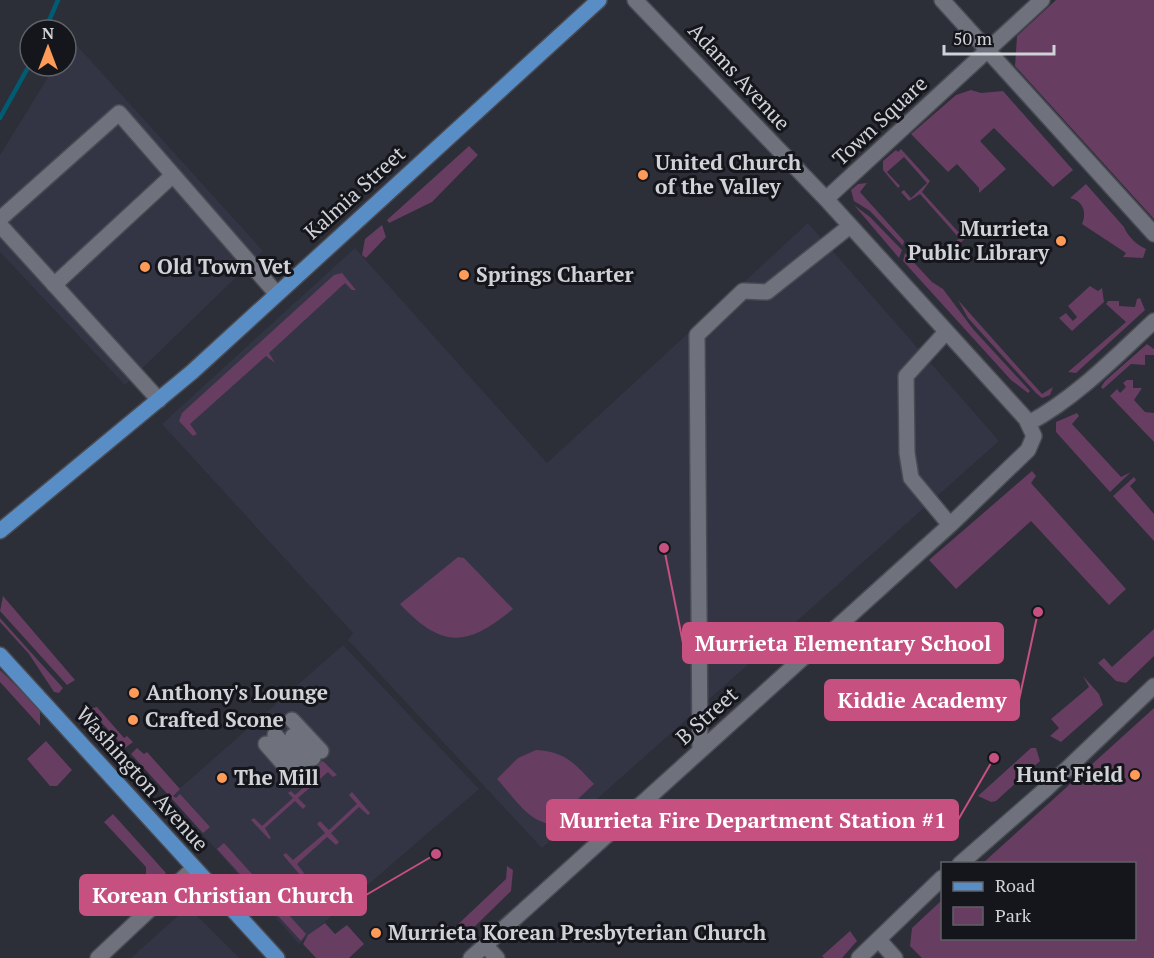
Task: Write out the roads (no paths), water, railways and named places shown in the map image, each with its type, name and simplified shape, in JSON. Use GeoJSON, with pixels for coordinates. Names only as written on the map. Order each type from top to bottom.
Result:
{"type":"FeatureCollection","features":[{"type":"Feature","properties":{"kind":"main road","name":"Kalmia Street"},"geometry":{"type":"LineString","coordinates":[[0,531],[159,400],[599,0]]}},
{"type":"Feature","properties":{"kind":"main road","name":"Washington Avenue"},"geometry":{"type":"LineString","coordinates":[[0,655],[277,958]]}},
{"type":"Feature","properties":{"kind":"street","name":"Adams Avenue"},"geometry":{"type":"LineString","coordinates":[[635,0],[826,199],[1029,423]]}},
{"type":"Feature","properties":{"kind":"street"},"geometry":{"type":"LineString","coordinates":[[942,0],[1154,234]]}},
{"type":"Feature","properties":{"kind":"street","name":"Town Square"},"geometry":{"type":"LineString","coordinates":[[826,199],[1042,0]]}},
{"type":"Feature","properties":{"kind":"street"},"geometry":{"type":"LineString","coordinates":[[0,219],[119,113],[276,293]]}},
{"type":"Feature","properties":{"kind":"street"},"geometry":{"type":"LineString","coordinates":[[54,285],[173,175]]}},
{"type":"Feature","properties":{"kind":"street"},"geometry":{"type":"LineString","coordinates":[[0,225],[159,400]]}},
{"type":"Feature","properties":{"kind":"street"},"geometry":{"type":"LineString","coordinates":[[700,750],[697,335],[743,291],[767,292],[850,226]]}},
{"type":"Feature","properties":{"kind":"street"},"geometry":{"type":"LineString","coordinates":[[1029,423],[1066,401],[1154,321]]}},
{"type":"Feature","properties":{"kind":"street"},"geometry":{"type":"LineString","coordinates":[[946,332],[906,376],[906,453],[911,478],[950,525]]}},
{"type":"Feature","properties":{"kind":"street","name":"B Street"},"geometry":{"type":"LineString","coordinates":[[471,958],[950,525],[1028,450],[1034,436],[1029,423]]}},
{"type":"Feature","properties":{"kind":"street"},"geometry":{"type":"LineString","coordinates":[[962,862],[1047,788],[1154,686]]}},
{"type":"Feature","properties":{"kind":"street"},"geometry":{"type":"LineString","coordinates":[[280,731],[308,763],[280,731]]}},
{"type":"Feature","properties":{"kind":"street"},"geometry":{"type":"LineString","coordinates":[[104,956],[195,868]]}},
{"type":"Feature","properties":{"kind":"street"},"geometry":{"type":"LineString","coordinates":[[859,958],[941,880]]}},
{"type":"Feature","properties":{"kind":"street"},"geometry":{"type":"LineString","coordinates":[[879,940],[895,958]]}},
{"type":"Feature","properties":{"kind":"street"},"geometry":{"type":"LineString","coordinates":[[485,945],[497,958]]}},
{"type":"Feature","properties":{"kind":"waterway"},"geometry":{"type":"LineString","coordinates":[[50,18],[58,0]]}},
{"type":"Feature","properties":{"kind":"waterway"},"geometry":{"type":"LineString","coordinates":[[0,118],[22,78]]}},
{"type":"Feature","properties":{"kind":"place","name":"United Church of the Valley"},"geometry":{"type":"Point","coordinates":[643,175]}},
{"type":"Feature","properties":{"kind":"place","name":"Murrieta Public Library"},"geometry":{"type":"Point","coordinates":[1061,241]}},
{"type":"Feature","properties":{"kind":"place","name":"Old Town Vet"},"geometry":{"type":"Point","coordinates":[145,267]}},
{"type":"Feature","properties":{"kind":"place","name":"Springs Charter"},"geometry":{"type":"Point","coordinates":[464,275]}},
{"type":"Feature","properties":{"kind":"place","name":"Murrieta Elementary School"},"geometry":{"type":"Point","coordinates":[664,548]}},
{"type":"Feature","properties":{"kind":"place","name":"Kiddie Academy"},"geometry":{"type":"Point","coordinates":[1038,612]}},
{"type":"Feature","properties":{"kind":"place","name":"Anthony's Lounge"},"geometry":{"type":"Point","coordinates":[134,693]}},
{"type":"Feature","properties":{"kind":"place","name":"Crafted Scone"},"geometry":{"type":"Point","coordinates":[133,720]}},
{"type":"Feature","properties":{"kind":"place","name":"Murrieta Fire Department Station #1"},"geometry":{"type":"Point","coordinates":[994,758]}},
{"type":"Feature","properties":{"kind":"place","name":"Hunt Field"},"geometry":{"type":"Point","coordinates":[1135,775]}},
{"type":"Feature","properties":{"kind":"place","name":"The Mill"},"geometry":{"type":"Point","coordinates":[222,778]}},
{"type":"Feature","properties":{"kind":"place","name":"Korean Christian Church"},"geometry":{"type":"Point","coordinates":[436,854]}},
{"type":"Feature","properties":{"kind":"place","name":"Murrieta Korean Presbyterian Church"},"geometry":{"type":"Point","coordinates":[376,933]}}]}
